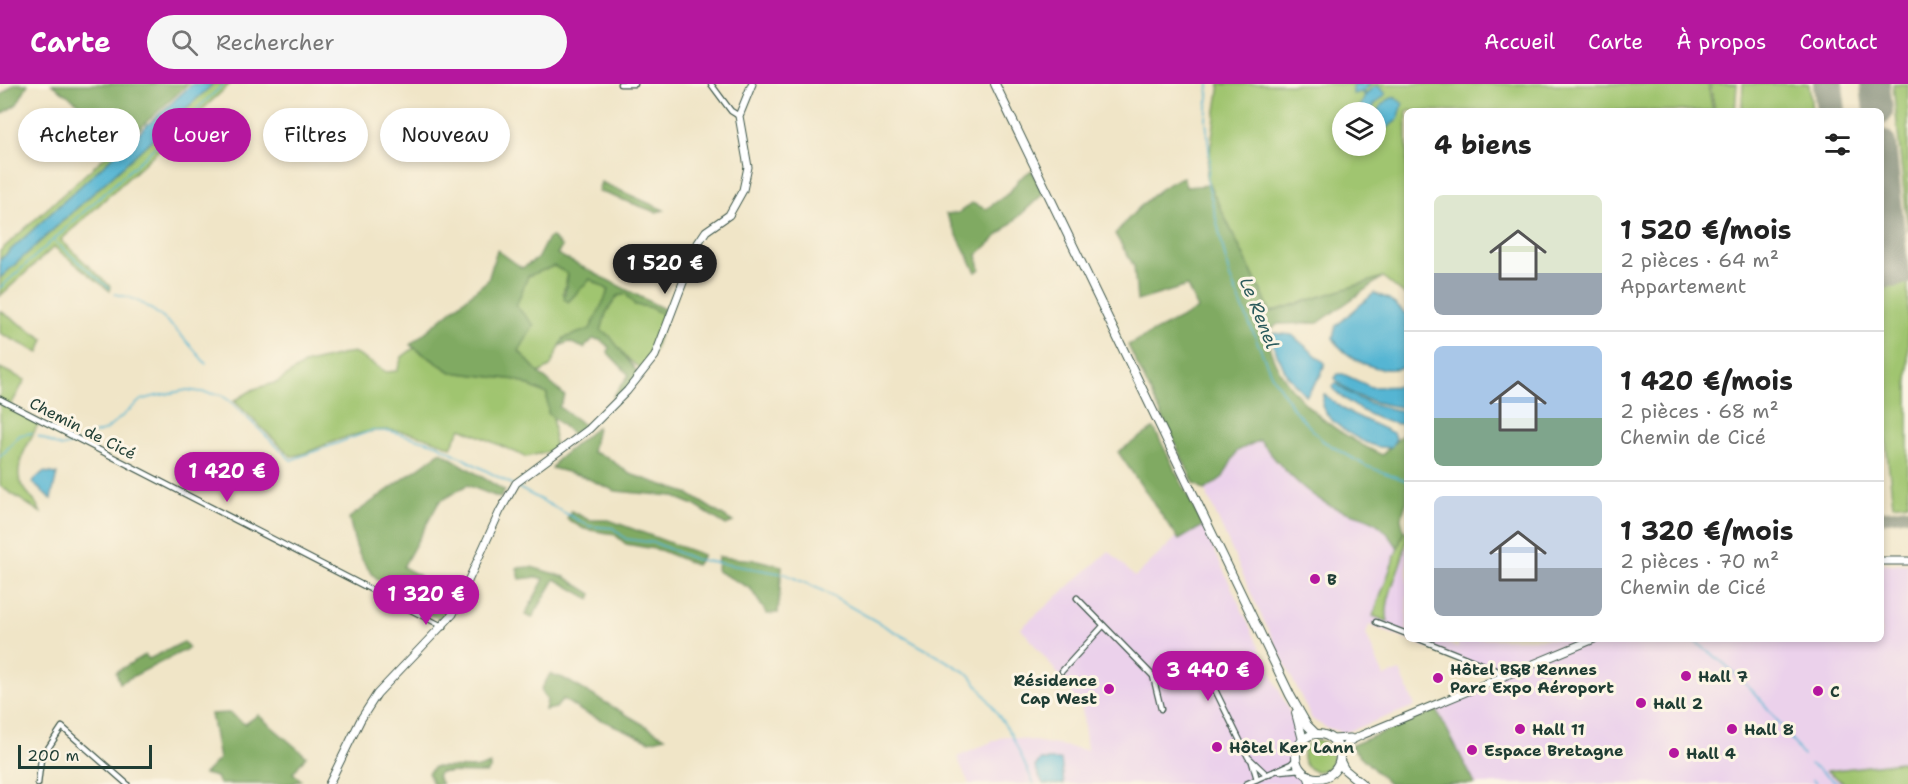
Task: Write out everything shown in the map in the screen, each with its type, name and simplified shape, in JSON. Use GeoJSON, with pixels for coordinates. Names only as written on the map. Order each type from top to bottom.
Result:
{"type":"FeatureCollection","features":[{"type":"Feature","properties":{"kind":"highway"},"geometry":{"type":"LineString","coordinates":[[1340,756],[1344,770],[1362,784]]}},
{"type":"Feature","properties":{"kind":"main road"},"geometry":{"type":"LineString","coordinates":[[329,784],[361,718],[377,694],[407,660],[444,627],[460,603],[510,491],[516,483],[589,429],[627,391],[655,356],[698,243],[706,231],[734,210],[743,190],[748,166],[740,116],[752,84]]}},
{"type":"Feature","properties":{"kind":"main road"},"geometry":{"type":"LineString","coordinates":[[995,84],[1290,695],[1307,725],[1316,734],[1343,740],[1362,735]]}},
{"type":"Feature","properties":{"kind":"main road"},"geometry":{"type":"LineString","coordinates":[[1884,561],[1908,561]]}},
{"type":"Feature","properties":{"kind":"main road"},"geometry":{"type":"LineString","coordinates":[[1332,784],[1332,773],[1348,742],[1587,642]]}},
{"type":"Feature","properties":{"kind":"main road"},"geometry":{"type":"LineString","coordinates":[[1290,695],[1303,740],[1297,758],[1309,777],[1323,784]]}},
{"type":"Feature","properties":{"kind":"main road"},"geometry":{"type":"LineString","coordinates":[[1303,740],[1316,734]]}},
{"type":"Feature","properties":{"kind":"main road"},"geometry":{"type":"LineString","coordinates":[[1332,739],[1340,756]]}},
{"type":"Feature","properties":{"kind":"main road"},"geometry":{"type":"LineString","coordinates":[[1309,777],[1332,773]]}},
{"type":"Feature","properties":{"kind":"street"},"geometry":{"type":"LineString","coordinates":[[620,84],[635,84]]}},
{"type":"Feature","properties":{"kind":"street"},"geometry":{"type":"LineString","coordinates":[[711,84],[731,111],[740,116]]}},
{"type":"Feature","properties":{"kind":"street","name":"Chemin de Cicé"},"geometry":{"type":"LineString","coordinates":[[0,399],[444,627]]}},
{"type":"Feature","properties":{"kind":"street"},"geometry":{"type":"LineString","coordinates":[[1077,598],[1153,676],[1161,710]]}},
{"type":"Feature","properties":{"kind":"street"},"geometry":{"type":"LineString","coordinates":[[1376,622],[1404,633]]}},
{"type":"Feature","properties":{"kind":"street"},"geometry":{"type":"LineString","coordinates":[[1062,671],[1102,626]]}},
{"type":"Feature","properties":{"kind":"street"},"geometry":{"type":"LineString","coordinates":[[1426,642],[1496,670],[1502,677]]}},
{"type":"Feature","properties":{"kind":"street"},"geometry":{"type":"LineString","coordinates":[[1153,676],[1197,653],[1252,762],[1257,779]]}},
{"type":"Feature","properties":{"kind":"street"},"geometry":{"type":"LineString","coordinates":[[38,784],[41,759],[62,727],[127,784]]}},
{"type":"Feature","properties":{"kind":"street"},"geometry":{"type":"LineString","coordinates":[[1246,784],[1277,771],[1297,758]]}},
{"type":"Feature","properties":{"kind":"street"},"geometry":{"type":"LineString","coordinates":[[1252,762],[1267,775]]}},
{"type":"Feature","properties":{"kind":"street"},"geometry":{"type":"LineString","coordinates":[[1277,771],[1309,777]]}},
{"type":"Feature","properties":{"kind":"shaded area"},"geometry":{"type":"Polygon","coordinates":[[[1260,440],[1278,464],[1323,502],[1367,517],[1387,529],[1398,548],[1404,547],[1404,638],[1369,625],[1366,634],[1384,677],[1400,671],[1415,706],[1344,733],[1325,727],[1312,719],[1259,611],[1205,490],[1223,477],[1237,451],[1260,440]]]}},
{"type":"Feature","properties":{"kind":"shaded area"},"geometry":{"type":"Polygon","coordinates":[[[1203,526],[1300,735],[1291,757],[1302,779],[1301,784],[969,784],[957,757],[1005,736],[1087,750],[1082,709],[1058,674],[1021,628],[1109,551],[1135,577],[1177,537],[1179,540],[1203,526]]]}},
{"type":"Feature","properties":{"kind":"shaded area"},"geometry":{"type":"Polygon","coordinates":[[[1884,564],[1908,564],[1908,761],[1828,772],[1845,784],[1475,784],[1437,710],[1504,683],[1491,672],[1413,642],[1440,642],[1458,647],[1458,642],[1884,642],[1884,564]]]}},
{"type":"Feature","properties":{"kind":"green space"},"geometry":{"type":"Polygon","coordinates":[[[14,84],[28,84],[17,104],[0,115],[0,96],[14,84]]]}},
{"type":"Feature","properties":{"kind":"green space"},"geometry":{"type":"Polygon","coordinates":[[[52,84],[188,84],[162,108],[152,108],[152,117],[140,128],[140,108],[85,108],[52,84]]]}},
{"type":"Feature","properties":{"kind":"green space"},"geometry":{"type":"Polygon","coordinates":[[[213,84],[230,84],[204,108],[187,108],[213,84]]]}},
{"type":"Feature","properties":{"kind":"green space"},"geometry":{"type":"Polygon","coordinates":[[[1220,84],[1708,84],[1712,108],[1404,108],[1404,294],[1383,277],[1271,312],[1206,178],[1220,84]]]}},
{"type":"Feature","properties":{"kind":"green space"},"geometry":{"type":"Polygon","coordinates":[[[1710,84],[1737,84],[1735,108],[1714,108],[1710,84]]]}},
{"type":"Feature","properties":{"kind":"green space"},"geometry":{"type":"Polygon","coordinates":[[[1743,84],[1809,84],[1812,108],[1742,108],[1743,84]]]}},
{"type":"Feature","properties":{"kind":"green space"},"geometry":{"type":"Polygon","coordinates":[[[1893,84],[1908,84],[1908,231],[1893,84]]]}},
{"type":"Feature","properties":{"kind":"green space"},"geometry":{"type":"Polygon","coordinates":[[[152,140],[152,156],[61,240],[110,286],[110,291],[54,247],[0,296],[0,278],[127,162],[140,162],[140,150],[152,140]]]}},
{"type":"Feature","properties":{"kind":"green space"},"geometry":{"type":"Polygon","coordinates":[[[99,162],[107,162],[0,260],[0,251],[99,162]]]}},
{"type":"Feature","properties":{"kind":"green space"},"geometry":{"type":"Polygon","coordinates":[[[1032,170],[1043,194],[977,255],[980,269],[976,272],[946,214],[958,213],[972,203],[986,209],[1009,193],[1019,179],[1032,170]]]}},
{"type":"Feature","properties":{"kind":"green space"},"geometry":{"type":"Polygon","coordinates":[[[1183,177],[1186,187],[1209,185],[1271,312],[1383,277],[1318,323],[1278,324],[1266,333],[1281,373],[1294,391],[1326,422],[1363,446],[1382,455],[1404,432],[1404,510],[1401,518],[1404,531],[1398,548],[1389,535],[1371,520],[1322,501],[1296,481],[1260,440],[1237,451],[1223,477],[1205,490],[1194,483],[1128,345],[1198,309],[1187,286],[1137,301],[1134,266],[1115,234],[1137,210],[1174,181],[1183,177]]]}},
{"type":"Feature","properties":{"kind":"green space"},"geometry":{"type":"Polygon","coordinates":[[[601,182],[664,210],[656,212],[598,191],[601,182]]]}},
{"type":"Feature","properties":{"kind":"green space"},"geometry":{"type":"Polygon","coordinates":[[[552,237],[562,247],[557,254],[668,311],[666,316],[649,307],[635,305],[626,294],[617,296],[606,313],[601,331],[610,336],[640,376],[618,400],[613,396],[629,375],[608,353],[609,347],[600,340],[593,339],[584,348],[569,342],[560,346],[564,338],[590,329],[609,290],[590,279],[568,302],[564,299],[568,274],[554,266],[528,276],[516,306],[534,325],[519,351],[565,396],[559,407],[584,425],[573,435],[548,413],[547,394],[517,380],[451,372],[410,345],[488,280],[497,250],[522,268],[537,259],[548,238],[552,237]]]}},
{"type":"Feature","properties":{"kind":"green space"},"geometry":{"type":"Polygon","coordinates":[[[554,266],[568,274],[563,293],[568,302],[590,279],[609,290],[590,329],[564,338],[550,367],[539,373],[519,351],[516,306],[528,276],[554,266]]]}},
{"type":"Feature","properties":{"kind":"green space"},"geometry":{"type":"Polygon","coordinates":[[[1908,282],[1908,503],[1893,505],[1884,426],[1884,286],[1908,282]]]}},
{"type":"Feature","properties":{"kind":"green space"},"geometry":{"type":"Polygon","coordinates":[[[626,294],[635,305],[649,307],[666,316],[655,349],[642,369],[630,361],[601,331],[606,313],[618,296],[626,294]]]}},
{"type":"Feature","properties":{"kind":"green space"},"geometry":{"type":"Polygon","coordinates":[[[0,311],[44,339],[39,353],[0,333],[0,311]]]}},
{"type":"Feature","properties":{"kind":"green space"},"geometry":{"type":"Polygon","coordinates":[[[414,348],[451,372],[517,380],[547,394],[548,413],[553,417],[555,450],[526,457],[461,428],[451,447],[419,435],[391,430],[363,433],[291,456],[234,401],[254,389],[278,382],[304,364],[353,352],[386,372],[397,371],[402,357],[414,348]]]}},
{"type":"Feature","properties":{"kind":"green space"},"geometry":{"type":"Polygon","coordinates":[[[0,368],[25,380],[10,407],[39,423],[23,453],[19,478],[41,513],[0,486],[0,368]]]}},
{"type":"Feature","properties":{"kind":"green space"},"geometry":{"type":"Polygon","coordinates":[[[597,427],[592,452],[607,457],[630,474],[687,493],[733,522],[726,525],[694,505],[672,496],[615,491],[582,476],[552,468],[557,460],[597,427]]]}},
{"type":"Feature","properties":{"kind":"green space"},"geometry":{"type":"Polygon","coordinates":[[[1154,428],[1203,526],[1179,540],[1118,452],[1154,428]]]}},
{"type":"Feature","properties":{"kind":"green space"},"geometry":{"type":"Polygon","coordinates":[[[441,452],[505,491],[500,498],[467,485],[439,502],[403,567],[420,576],[417,588],[453,607],[443,621],[395,594],[375,577],[357,550],[349,518],[441,452]]]}},
{"type":"Feature","properties":{"kind":"green space"},"geometry":{"type":"Polygon","coordinates":[[[571,511],[589,520],[609,520],[703,555],[696,565],[660,550],[626,544],[614,534],[584,529],[567,519],[571,511]]]}},
{"type":"Feature","properties":{"kind":"green space"},"geometry":{"type":"Polygon","coordinates":[[[1404,531],[1404,551],[1388,602],[1388,622],[1373,616],[1404,531]]]}},
{"type":"Feature","properties":{"kind":"green space"},"geometry":{"type":"Polygon","coordinates":[[[718,557],[757,560],[782,566],[778,613],[767,614],[750,588],[717,571],[718,557]]]}},
{"type":"Feature","properties":{"kind":"green space"},"geometry":{"type":"Polygon","coordinates":[[[531,567],[565,577],[592,594],[590,599],[555,579],[532,618],[525,615],[544,579],[537,577],[520,579],[517,568],[531,567]]]}},
{"type":"Feature","properties":{"kind":"green space"},"geometry":{"type":"Polygon","coordinates":[[[184,642],[189,648],[120,683],[116,672],[145,655],[149,659],[184,642]]]}},
{"type":"Feature","properties":{"kind":"green space"},"geometry":{"type":"Polygon","coordinates":[[[550,674],[563,678],[665,737],[650,741],[583,712],[563,699],[556,708],[545,710],[547,700],[541,690],[550,674]]]}},
{"type":"Feature","properties":{"kind":"green space"},"geometry":{"type":"Polygon","coordinates":[[[1437,710],[1475,784],[1389,784],[1350,746],[1437,710]]]}},
{"type":"Feature","properties":{"kind":"green space"},"geometry":{"type":"Polygon","coordinates":[[[229,713],[245,724],[258,715],[306,756],[293,773],[301,780],[291,784],[219,784],[216,777],[204,774],[219,759],[211,714],[229,713]]]}},
{"type":"Feature","properties":{"kind":"green space"},"geometry":{"type":"Polygon","coordinates":[[[1318,741],[1324,742],[1332,750],[1332,762],[1324,770],[1318,771],[1312,770],[1304,762],[1303,756],[1304,750],[1312,742],[1318,741]]]}},
{"type":"Feature","properties":{"kind":"green space"},"geometry":{"type":"Polygon","coordinates":[[[1908,761],[1908,784],[1845,784],[1827,771],[1908,761]]]}},
{"type":"Feature","properties":{"kind":"green space"},"geometry":{"type":"Polygon","coordinates":[[[490,764],[490,769],[486,773],[440,772],[437,776],[442,784],[433,784],[428,773],[434,767],[479,768],[490,764]]]}},
{"type":"Feature","properties":{"kind":"water"},"geometry":{"type":"Polygon","coordinates":[[[192,84],[213,84],[187,108],[166,108],[192,84]]]}},
{"type":"Feature","properties":{"kind":"water"},"geometry":{"type":"Polygon","coordinates":[[[1353,84],[1372,84],[1363,91],[1366,95],[1372,88],[1378,86],[1386,94],[1377,102],[1362,102],[1365,96],[1361,92],[1353,94],[1353,84]]]}},
{"type":"Feature","properties":{"kind":"water"},"geometry":{"type":"Polygon","coordinates":[[[1395,97],[1403,104],[1398,119],[1386,129],[1385,102],[1395,97]]]}},
{"type":"Feature","properties":{"kind":"water"},"geometry":{"type":"Polygon","coordinates":[[[152,121],[152,140],[140,150],[140,132],[152,121]]]}},
{"type":"Feature","properties":{"kind":"water"},"geometry":{"type":"Polygon","coordinates":[[[107,162],[127,162],[0,278],[0,260],[107,162]]]}},
{"type":"Feature","properties":{"kind":"water"},"geometry":{"type":"Polygon","coordinates":[[[1374,293],[1389,299],[1404,312],[1404,367],[1385,369],[1364,364],[1355,359],[1346,353],[1333,338],[1336,326],[1374,293]]]}},
{"type":"Feature","properties":{"kind":"water"},"geometry":{"type":"Polygon","coordinates":[[[1274,333],[1292,335],[1325,363],[1321,375],[1306,396],[1287,375],[1269,336],[1274,333]]]}},
{"type":"Feature","properties":{"kind":"water"},"geometry":{"type":"Polygon","coordinates":[[[1338,374],[1343,374],[1371,387],[1404,386],[1404,407],[1378,403],[1358,396],[1341,385],[1335,378],[1338,374]]]}},
{"type":"Feature","properties":{"kind":"water"},"geometry":{"type":"Polygon","coordinates":[[[1336,383],[1360,399],[1378,406],[1404,411],[1404,424],[1388,422],[1368,414],[1349,402],[1332,387],[1336,383]]]}},
{"type":"Feature","properties":{"kind":"water"},"geometry":{"type":"Polygon","coordinates":[[[1324,394],[1346,411],[1393,433],[1396,439],[1391,447],[1362,441],[1333,421],[1322,406],[1324,394]]]}},
{"type":"Feature","properties":{"kind":"water"},"geometry":{"type":"Polygon","coordinates":[[[43,472],[57,474],[51,499],[32,482],[43,472]]]}},
{"type":"Feature","properties":{"kind":"water"},"geometry":{"type":"Polygon","coordinates":[[[1040,760],[1061,760],[1064,784],[1043,784],[1035,767],[1040,760]]]}},
{"type":"Feature","properties":{"kind":"waterway"},"geometry":{"type":"LineString","coordinates":[[53,240],[224,84]]}},
{"type":"Feature","properties":{"kind":"waterway","name":"Le Renel"},"geometry":{"type":"LineString","coordinates":[[1209,84],[1206,120],[1210,159],[1207,180],[1230,278],[1271,374],[1295,411],[1323,441],[1366,466],[1404,480]]}},
{"type":"Feature","properties":{"kind":"waterway"},"geometry":{"type":"LineString","coordinates":[[0,288],[53,240],[109,288]]}},
{"type":"Feature","properties":{"kind":"waterway"},"geometry":{"type":"LineString","coordinates":[[115,294],[142,303],[166,320],[206,364]]}},
{"type":"Feature","properties":{"kind":"waterway"},"geometry":{"type":"LineString","coordinates":[[82,438],[106,430],[141,400],[187,390],[221,395],[230,401],[291,460],[371,431],[390,431],[436,444],[513,485]]}},
{"type":"Feature","properties":{"kind":"waterway"},"geometry":{"type":"LineString","coordinates":[[0,457],[20,435],[32,433]]}},
{"type":"Feature","properties":{"kind":"waterway"},"geometry":{"type":"LineString","coordinates":[[38,436],[61,447],[77,442]]}},
{"type":"Feature","properties":{"kind":"waterway"},"geometry":{"type":"LineString","coordinates":[[517,487],[589,526],[613,528],[626,539],[655,543],[694,559],[785,574],[819,589],[943,659],[970,675],[987,698],[1011,734],[1034,784]]}},
{"type":"Feature","properties":{"kind":"waterway","name":"Le Renel"},"geometry":{"type":"LineString","coordinates":[[1695,642],[1724,663],[1753,691],[1803,756]]}},
{"type":"Feature","properties":{"kind":"waterway"},"geometry":{"type":"LineString","coordinates":[[1810,764],[1839,784]]}},
{"type":"Feature","properties":{"kind":"waterway","name":"Le Renel"},"geometry":{"type":"LineString","coordinates":[[1813,780],[1817,784]]}},
{"type":"Feature","properties":{"kind":"taxiway"},"geometry":{"type":"LineString","coordinates":[[1884,283],[1908,278]]}},
{"type":"Feature","properties":{"kind":"taxiway"},"geometry":{"type":"LineString","coordinates":[[1884,517],[1908,513]]}},
{"type":"Feature","properties":{"kind":"runway"},"geometry":{"type":"LineString","coordinates":[[1828,84],[1831,108]]}},
{"type":"Feature","properties":{"kind":"runway"},"geometry":{"type":"LineString","coordinates":[[1875,84],[1878,108]]}},
{"type":"Feature","properties":{"kind":"runway"},"geometry":{"type":"LineString","coordinates":[[1884,174],[1894,273]]}},
{"type":"Feature","properties":{"kind":"place","name":"B"},"geometry":{"type":"Point","coordinates":[1315,579]}},
{"type":"Feature","properties":{"kind":"place","name":"Hall 7"},"geometry":{"type":"Point","coordinates":[1686,676]}},
{"type":"Feature","properties":{"kind":"place","name":"Hôtel B&B Rennes Parc Expo Aéroport"},"geometry":{"type":"Point","coordinates":[1438,678]}},
{"type":"Feature","properties":{"kind":"place","name":"Résidence Cap West"},"geometry":{"type":"Point","coordinates":[1109,689]}},
{"type":"Feature","properties":{"kind":"place","name":"C"},"geometry":{"type":"Point","coordinates":[1818,691]}},
{"type":"Feature","properties":{"kind":"place","name":"Hall 2"},"geometry":{"type":"Point","coordinates":[1641,703]}},
{"type":"Feature","properties":{"kind":"place","name":"Hall 11"},"geometry":{"type":"Point","coordinates":[1520,729]}},
{"type":"Feature","properties":{"kind":"place","name":"Hall 8"},"geometry":{"type":"Point","coordinates":[1732,729]}},
{"type":"Feature","properties":{"kind":"place","name":"Hôtel Ker Lann"},"geometry":{"type":"Point","coordinates":[1217,747]}},
{"type":"Feature","properties":{"kind":"place","name":"Espace Bretagne"},"geometry":{"type":"Point","coordinates":[1472,750]}},
{"type":"Feature","properties":{"kind":"place","name":"Hall 4"},"geometry":{"type":"Point","coordinates":[1674,753]}}]}
